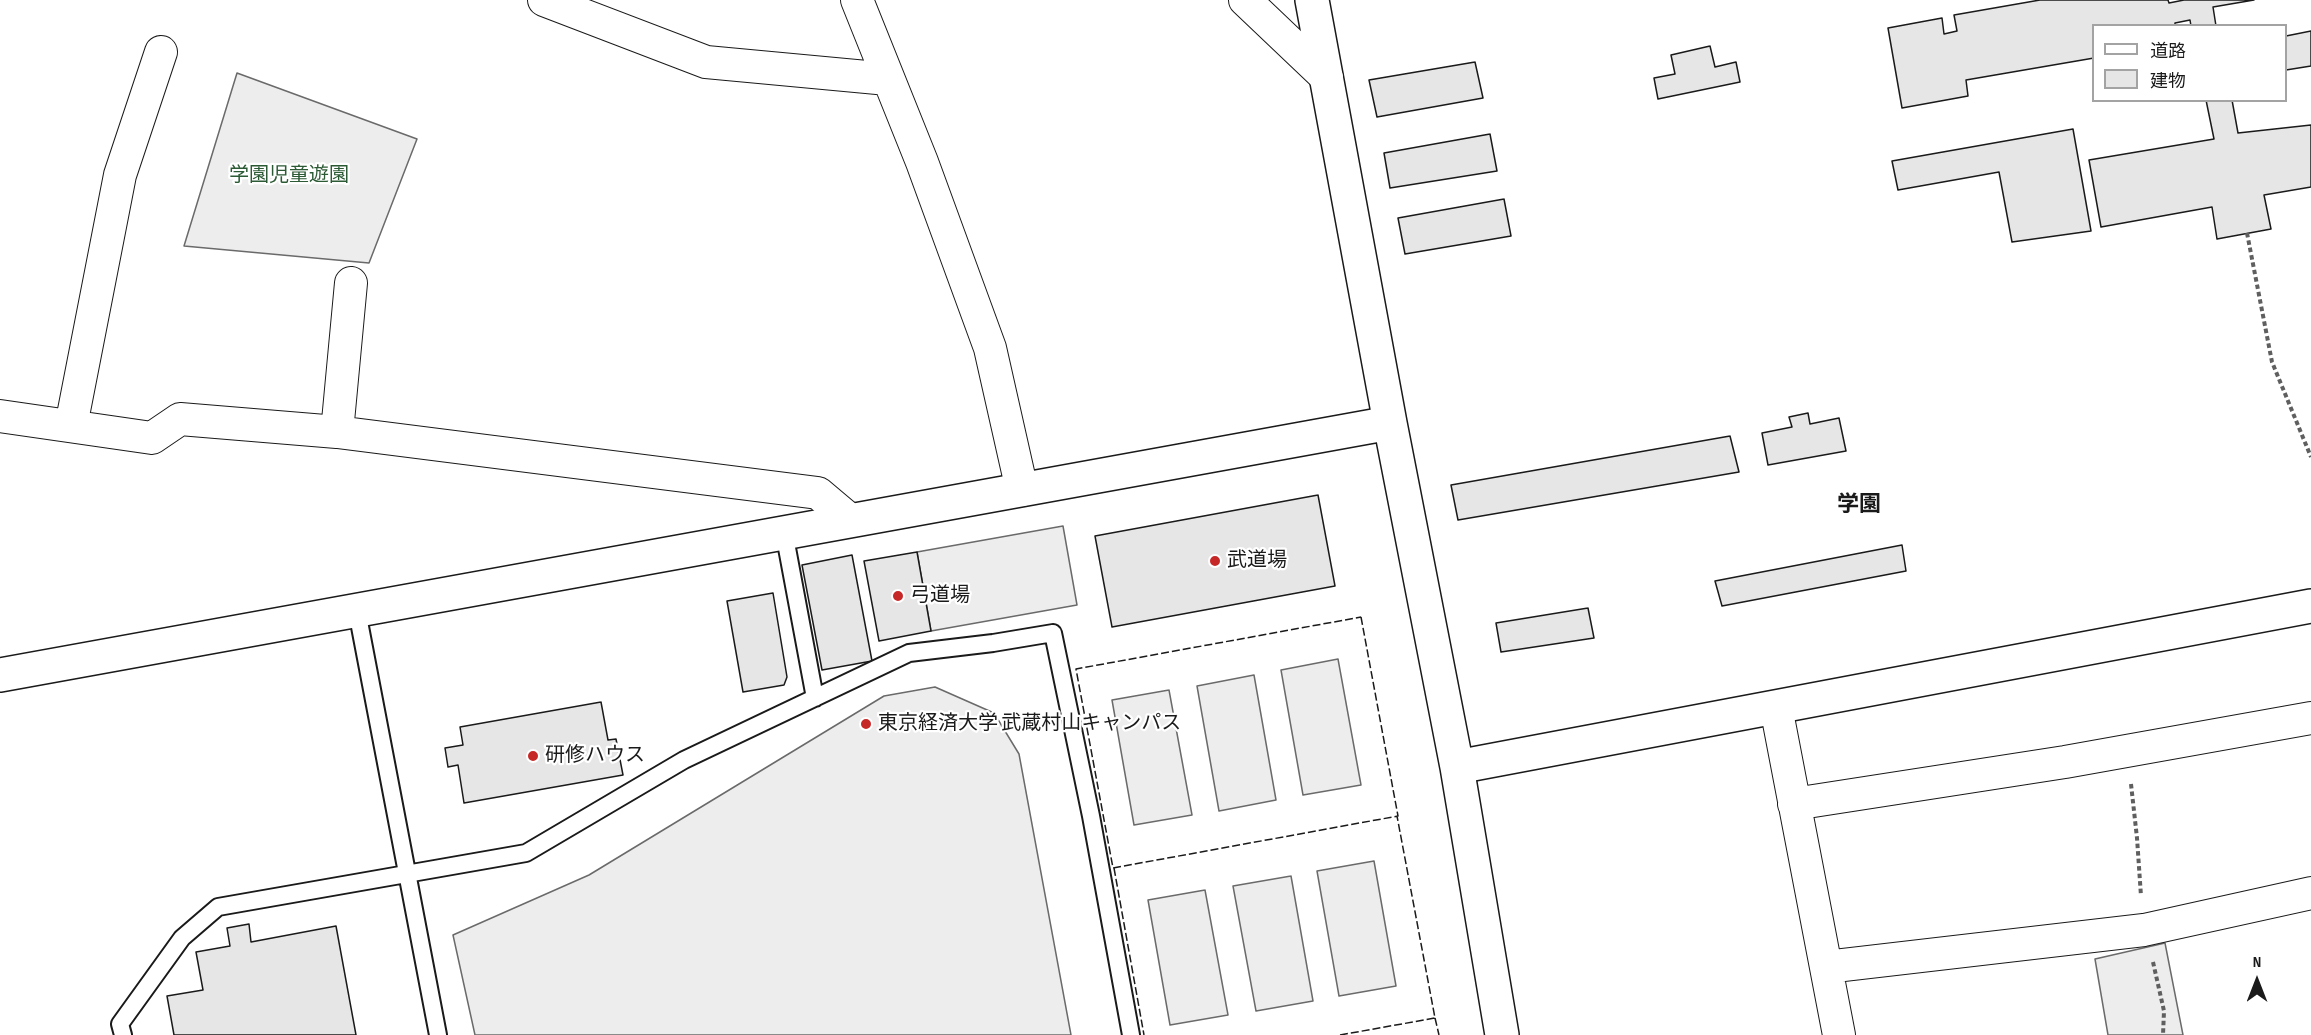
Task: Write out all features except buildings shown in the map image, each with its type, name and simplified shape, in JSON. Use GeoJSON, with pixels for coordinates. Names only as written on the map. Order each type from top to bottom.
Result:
{"type":"FeatureCollection","features":[{"type":"Feature","properties":{"kind":"street"},"geometry":{"type":"LineString","coordinates":[[544,0],[706,62],[888,79]]}},
{"type":"Feature","properties":{"kind":"street"},"geometry":{"type":"LineString","coordinates":[[856,0],[922,162],[990,348],[1022,490]]}},
{"type":"Feature","properties":{"kind":"street"},"geometry":{"type":"LineString","coordinates":[[1245,0],[1327,78]]}},
{"type":"Feature","properties":{"kind":"street"},"geometry":{"type":"LineString","coordinates":[[1312,0],[1390,423],[1457,767],[1502,1035]]}},
{"type":"Feature","properties":{"kind":"street"},"geometry":{"type":"LineString","coordinates":[[71,426],[120,175],[161,52]]}},
{"type":"Feature","properties":{"kind":"street"},"geometry":{"type":"LineString","coordinates":[[337,432],[351,283]]}},
{"type":"Feature","properties":{"kind":"street"},"geometry":{"type":"LineString","coordinates":[[0,416],[152,438],[180,419],[337,432],[818,493],[850,520]]}},
{"type":"Feature","properties":{"kind":"street"},"geometry":{"type":"LineString","coordinates":[[0,675],[1390,423]]}},
{"type":"Feature","properties":{"kind":"street"},"geometry":{"type":"LineString","coordinates":[[1457,767],[2311,606]]}},
{"type":"Feature","properties":{"kind":"street"},"geometry":{"type":"LineString","coordinates":[[1776,707],[1839,1035]]}},
{"type":"Feature","properties":{"kind":"street"},"geometry":{"type":"LineString","coordinates":[[1794,804],[2065,762],[2311,718]]}},
{"type":"Feature","properties":{"kind":"street"},"geometry":{"type":"LineString","coordinates":[[1826,967],[2144,930],[2311,893]]}},
{"type":"Feature","properties":{"kind":"lane"},"geometry":{"type":"LineString","coordinates":[[784,532],[815,698]]}},
{"type":"Feature","properties":{"kind":"lane"},"geometry":{"type":"LineString","coordinates":[[357,611],[438,1035]]}},
{"type":"Feature","properties":{"kind":"lane"},"geometry":{"type":"LineString","coordinates":[[123,1035],[120,1024],[182,938],[218,907],[526,854],[684,760],[909,653],[1053,633],[1091,816],[1131,1035]]}},
{"type":"Feature","properties":{"kind":"path"},"geometry":{"type":"LineString","coordinates":[[2247,233],[2272,362],[2311,457]]}},
{"type":"Feature","properties":{"kind":"shaded area","name":"学園児童遊園"},"geometry":{"type":"Polygon","coordinates":[[[237,73],[417,139],[369,263],[184,246],[237,73]]]}},
{"type":"Feature","properties":{"kind":"shaded area"},"geometry":{"type":"Polygon","coordinates":[[[1063,526],[1077,605],[931,631],[917,552],[1063,526]]]}},
{"type":"Feature","properties":{"kind":"shaded area"},"geometry":{"type":"Polygon","coordinates":[[[1338,659],[1361,785],[1303,795],[1281,670],[1338,659]]]}},
{"type":"Feature","properties":{"kind":"shaded area"},"geometry":{"type":"Polygon","coordinates":[[[1254,675],[1276,800],[1219,811],[1197,686],[1254,675]]]}},
{"type":"Feature","properties":{"kind":"shaded area"},"geometry":{"type":"Polygon","coordinates":[[[935,687],[994,713],[1019,754],[1071,1035],[475,1035],[453,935],[589,875],[884,696],[935,687]]]}},
{"type":"Feature","properties":{"kind":"shaded area"},"geometry":{"type":"Polygon","coordinates":[[[1169,690],[1192,815],[1134,825],[1112,700],[1169,690]]]}},
{"type":"Feature","properties":{"kind":"shaded area"},"geometry":{"type":"Polygon","coordinates":[[[1374,861],[1396,986],[1339,996],[1317,871],[1374,861]]]}},
{"type":"Feature","properties":{"kind":"shaded area"},"geometry":{"type":"Polygon","coordinates":[[[1291,876],[1313,1001],[1256,1011],[1233,886],[1291,876]]]}},
{"type":"Feature","properties":{"kind":"shaded area"},"geometry":{"type":"Polygon","coordinates":[[[1205,890],[1228,1015],[1170,1025],[1148,900],[1205,890]]]}},
{"type":"Feature","properties":{"kind":"shaded area"},"geometry":{"type":"Polygon","coordinates":[[[2165,943],[2183,1035],[2108,1035],[2095,959],[2165,943]]]}},
{"type":"Feature","properties":{"kind":"fence"},"geometry":{"type":"LineString","coordinates":[[1361,617],[1398,816],[1113,868],[1076,669],[1361,617]]}},
{"type":"Feature","properties":{"kind":"fence"},"geometry":{"type":"LineString","coordinates":[[1340,1035],[1435,1018],[1397,816]]}},
{"type":"Feature","properties":{"kind":"fence"},"geometry":{"type":"LineString","coordinates":[[1114,868],[1144,1035]]}},
{"type":"Feature","properties":{"kind":"fence"},"geometry":{"type":"LineString","coordinates":[[1435,1018],[1439,1035]]}},
{"type":"Feature","properties":{"kind":"place","name":"武道場"},"geometry":{"type":"Point","coordinates":[1215,561]}},
{"type":"Feature","properties":{"kind":"place","name":"弓道場"},"geometry":{"type":"Point","coordinates":[898,596]}},
{"type":"Feature","properties":{"kind":"place","name":"東京経済大学 武蔵村山キャンパス"},"geometry":{"type":"Point","coordinates":[866,724]}},
{"type":"Feature","properties":{"kind":"place","name":"研修ハウス"},"geometry":{"type":"Point","coordinates":[533,756]}},
{"type":"Feature","properties":{"kind":"district","name":"学園"},"geometry":{"type":"Point","coordinates":[1859,505]}}]}
